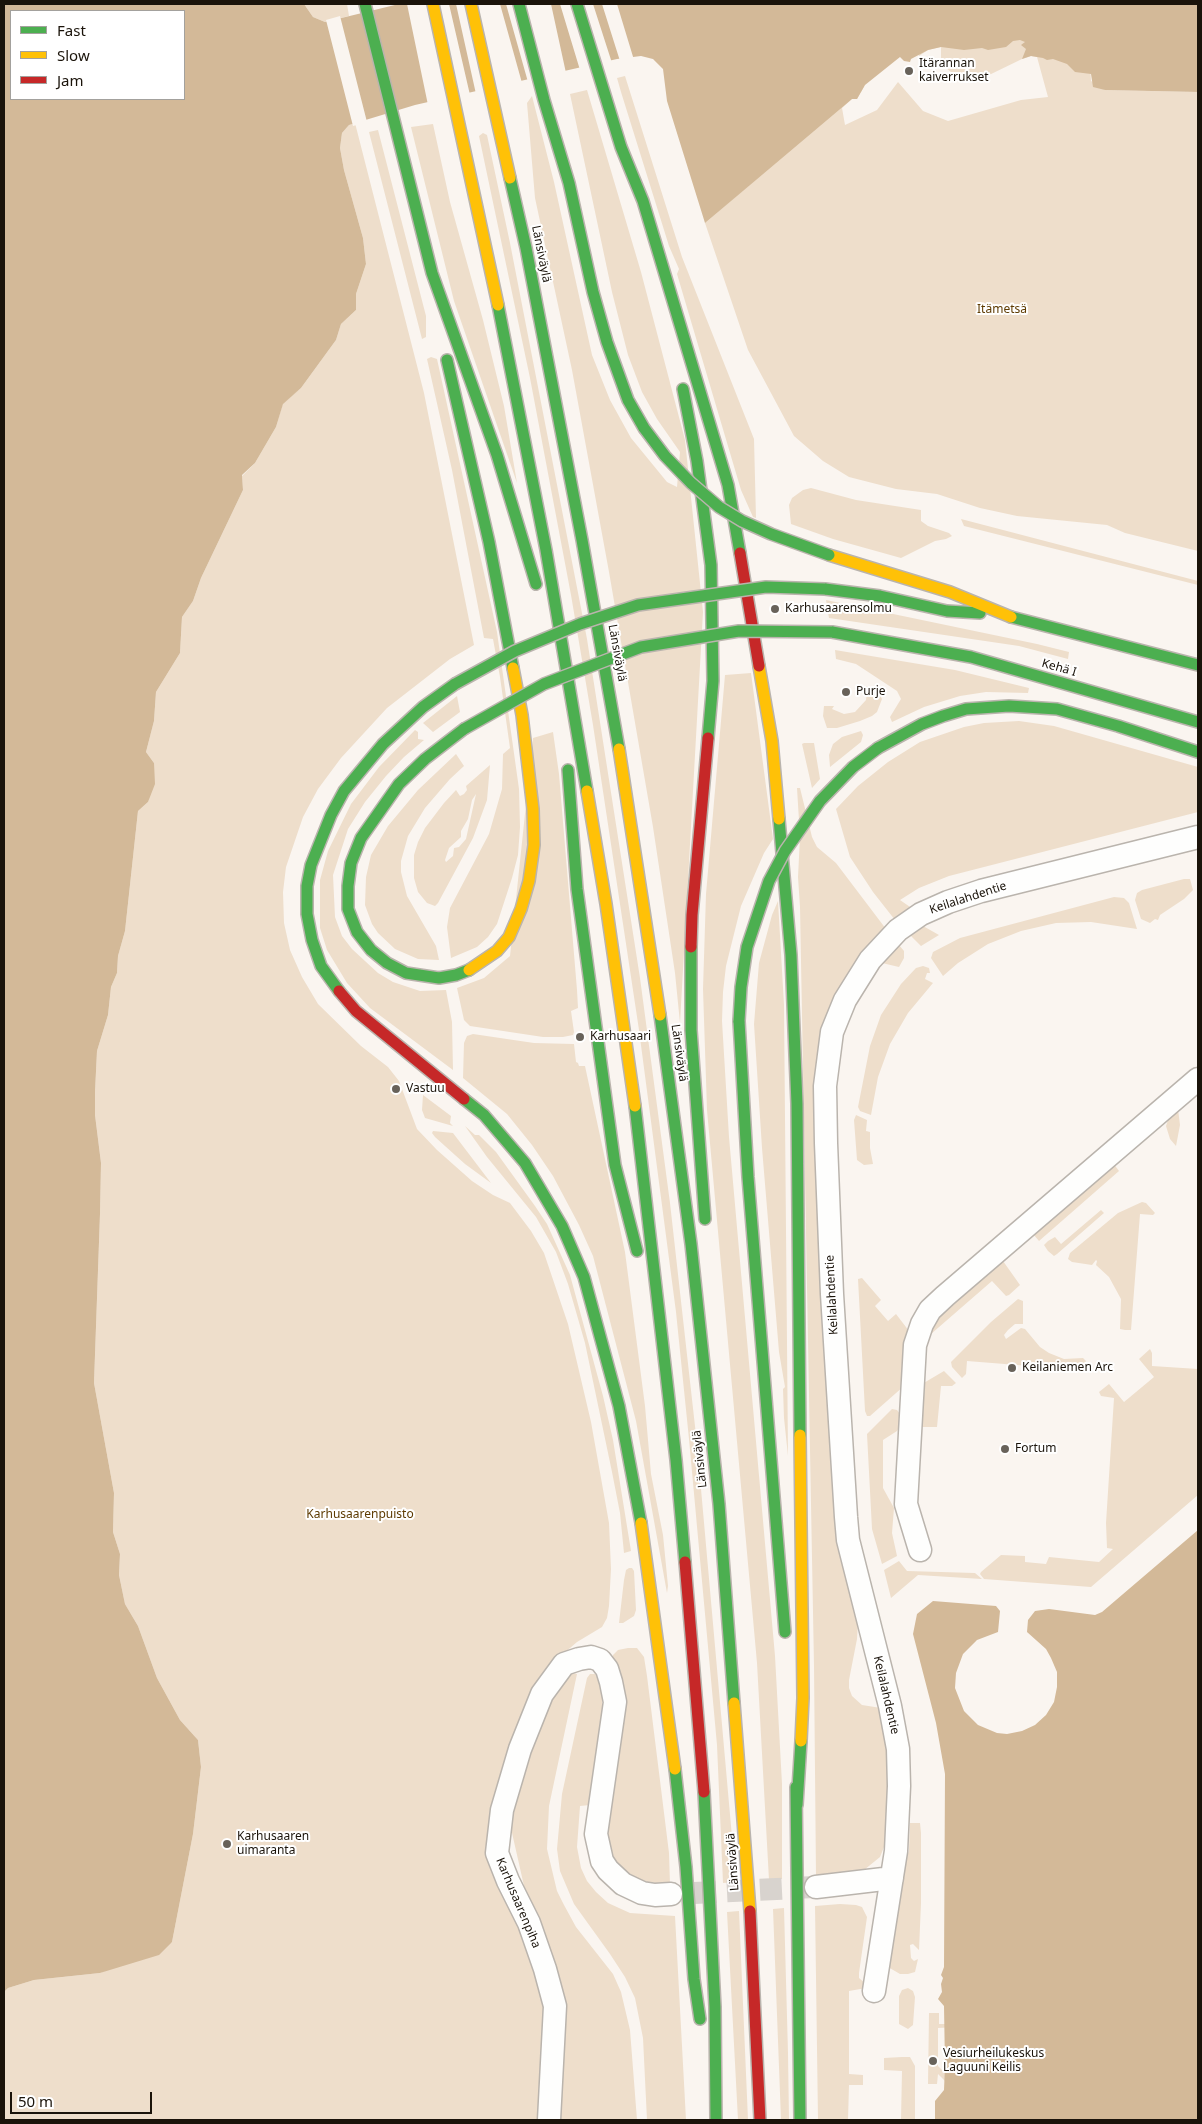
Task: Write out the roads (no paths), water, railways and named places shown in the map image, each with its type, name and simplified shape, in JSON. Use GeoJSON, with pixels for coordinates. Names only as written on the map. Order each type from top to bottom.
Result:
{"type":"FeatureCollection","features":[{"type":"Feature","properties":{"kind":"highway"},"geometry":{"type":"LineString","coordinates":[[365,4],[432,273],[497,455],[540,600]]}},
{"type":"Feature","properties":{"kind":"highway","name":"Länsiväylä"},"geometry":{"type":"LineString","coordinates":[[432,4],[456,107],[516,390],[546,550],[592,817],[635,1104],[676,1460],[699,1729],[715,2007],[715,2120]]}},
{"type":"Feature","properties":{"kind":"highway","name":"Länsiväylä"},"geometry":{"type":"LineString","coordinates":[[471,4],[494,99],[526,248],[615,724],[672,1103],[703,1350],[719,1504],[751,1924],[760,2120]]}},
{"type":"Feature","properties":{"kind":"highway"},"geometry":{"type":"LineString","coordinates":[[519,4],[544,100],[569,183],[606,342],[628,400],[644,428],[665,456],[691,484],[742,521],[771,534],[829,555],[950,592],[1001,614],[1198,666]]}},
{"type":"Feature","properties":{"kind":"highway"},"geometry":{"type":"LineString","coordinates":[[577,4],[621,148],[631,203]]}},
{"type":"Feature","properties":{"kind":"highway"},"geometry":{"type":"LineString","coordinates":[[560,116],[569,183]]}},
{"type":"Feature","properties":{"kind":"highway"},"geometry":{"type":"LineString","coordinates":[[621,148],[643,201],[728,485],[772,741],[792,955],[797,1104],[803,1698],[797,1805]]}},
{"type":"Feature","properties":{"kind":"highway"},"geometry":{"type":"LineString","coordinates":[[651,270],[660,298]]}},
{"type":"Feature","properties":{"kind":"highway"},"geometry":{"type":"LineString","coordinates":[[432,273],[434,305],[441,334]]}},
{"type":"Feature","properties":{"kind":"highway","name":"Kehä I"},"geometry":{"type":"LineString","coordinates":[[445,353],[493,561],[522,715],[534,845],[529,881],[521,908],[509,937],[497,951],[474,968],[456,975],[422,978],[406,973],[371,950],[357,932],[348,909],[351,863],[361,838],[398,784],[425,759],[464,729],[544,684],[574,671],[642,647],[672,640],[738,631],[832,632],[971,657],[1198,722]]}},
{"type":"Feature","properties":{"kind":"highway"},"geometry":{"type":"LineString","coordinates":[[680,380],[697,461],[714,609],[713,681],[692,915],[691,976],[692,1030],[705,1228]]}},
{"type":"Feature","properties":{"kind":"highway"},"geometry":{"type":"LineString","coordinates":[[700,2026],[694,1979],[686,1867],[667,1703],[642,1526],[619,1406],[584,1277],[562,1226],[525,1163],[484,1115],[385,1036],[356,1010],[337,989],[321,966],[312,940],[307,914],[307,886],[311,865],[344,791],[383,744],[423,707],[455,684],[491,664],[580,624],[638,606],[734,590],[797,587],[880,596],[947,611],[1001,614]]}},
{"type":"Feature","properties":{"kind":"highway"},"geometry":{"type":"LineString","coordinates":[[545,629],[548,648]]}},
{"type":"Feature","properties":{"kind":"highway"},"geometry":{"type":"LineString","coordinates":[[551,668],[556,697]]}},
{"type":"Feature","properties":{"kind":"highway"},"geometry":{"type":"LineString","coordinates":[[786,1648],[747,1167],[739,1021],[741,987],[747,947],[769,881],[785,850],[820,801],[854,767],[878,748],[915,727],[966,709],[1010,706],[1057,709],[1118,726],[1198,752]]}},
{"type":"Feature","properties":{"kind":"highway"},"geometry":{"type":"LineString","coordinates":[[566,755],[577,889],[615,1166],[638,1259]]}},
{"type":"Feature","properties":{"kind":"highway"},"geometry":{"type":"LineString","coordinates":[[703,1350],[707,1287]]}},
{"type":"Feature","properties":{"kind":"highway"},"geometry":{"type":"LineString","coordinates":[[644,1292],[663,1345]]}},
{"type":"Feature","properties":{"kind":"highway"},"geometry":{"type":"LineString","coordinates":[[791,1716],[797,1805],[800,2120]]}},
{"type":"Feature","properties":{"kind":"highway"},"geometry":{"type":"LineString","coordinates":[[704,2054],[715,2120]]}},
{"type":"Feature","properties":{"kind":"street","name":"Keilalahdentie"},"geometry":{"type":"LineString","coordinates":[[874,1990],[892,1878],[898,1820],[898,1749],[890,1706],[848,1540],[844,1498],[832,1294],[826,1143],[825,1086],[832,1032],[845,1000],[870,960],[898,930],[921,914],[948,902],[982,891],[1198,837]]}},
{"type":"Feature","properties":{"kind":"street"},"geometry":{"type":"LineString","coordinates":[[920,1550],[906,1504],[915,1345],[922,1324],[930,1310],[1198,1079]]}},
{"type":"Feature","properties":{"kind":"street","name":"Karhusaarenpiha"},"geometry":{"type":"LineString","coordinates":[[549,2120],[555,2006],[545,1969],[529,1923],[497,1853],[502,1810],[520,1749],[542,1694],[564,1664],[591,1657],[600,1660],[607,1669],[613,1689],[615,1702],[596,1834],[602,1861],[608,1870],[624,1884],[642,1893],[655,1895],[671,1894]]}},
{"type":"Feature","properties":{"kind":"street"},"geometry":{"type":"LineString","coordinates":[[816,1887],[892,1878]]}},
{"type":"Feature","properties":{"kind":"tunnel"},"geometry":{"type":"LineString","coordinates":[[694,1893],[815,1887]]}},
{"type":"Feature","properties":{"kind":"place","name":"Itärannan kaiverrukset"},"geometry":{"type":"Point","coordinates":[909,71]}},
{"type":"Feature","properties":{"kind":"place","name":"Karhusaarensolmu"},"geometry":{"type":"Point","coordinates":[775,609]}},
{"type":"Feature","properties":{"kind":"place","name":"Purje"},"geometry":{"type":"Point","coordinates":[846,692]}},
{"type":"Feature","properties":{"kind":"place","name":"Karhusaari"},"geometry":{"type":"Point","coordinates":[580,1037]}},
{"type":"Feature","properties":{"kind":"place","name":"Vastuu"},"geometry":{"type":"Point","coordinates":[396,1089]}},
{"type":"Feature","properties":{"kind":"place","name":"Keilaniemen Arc"},"geometry":{"type":"Point","coordinates":[1012,1368]}},
{"type":"Feature","properties":{"kind":"place","name":"Fortum"},"geometry":{"type":"Point","coordinates":[1005,1449]}},
{"type":"Feature","properties":{"kind":"place","name":"Karhusaaren uimaranta"},"geometry":{"type":"Point","coordinates":[227,1844]}},
{"type":"Feature","properties":{"kind":"place","name":"Vesiurheilukeskus Laguuni Keilis"},"geometry":{"type":"Point","coordinates":[933,2061]}},
{"type":"Feature","properties":{"kind":"park label","name":"Itämetsä"},"geometry":{"type":"Point","coordinates":[1002,310]}},
{"type":"Feature","properties":{"kind":"park label","name":"Karhusaarenpuisto"},"geometry":{"type":"Point","coordinates":[360,1515]}}]}
